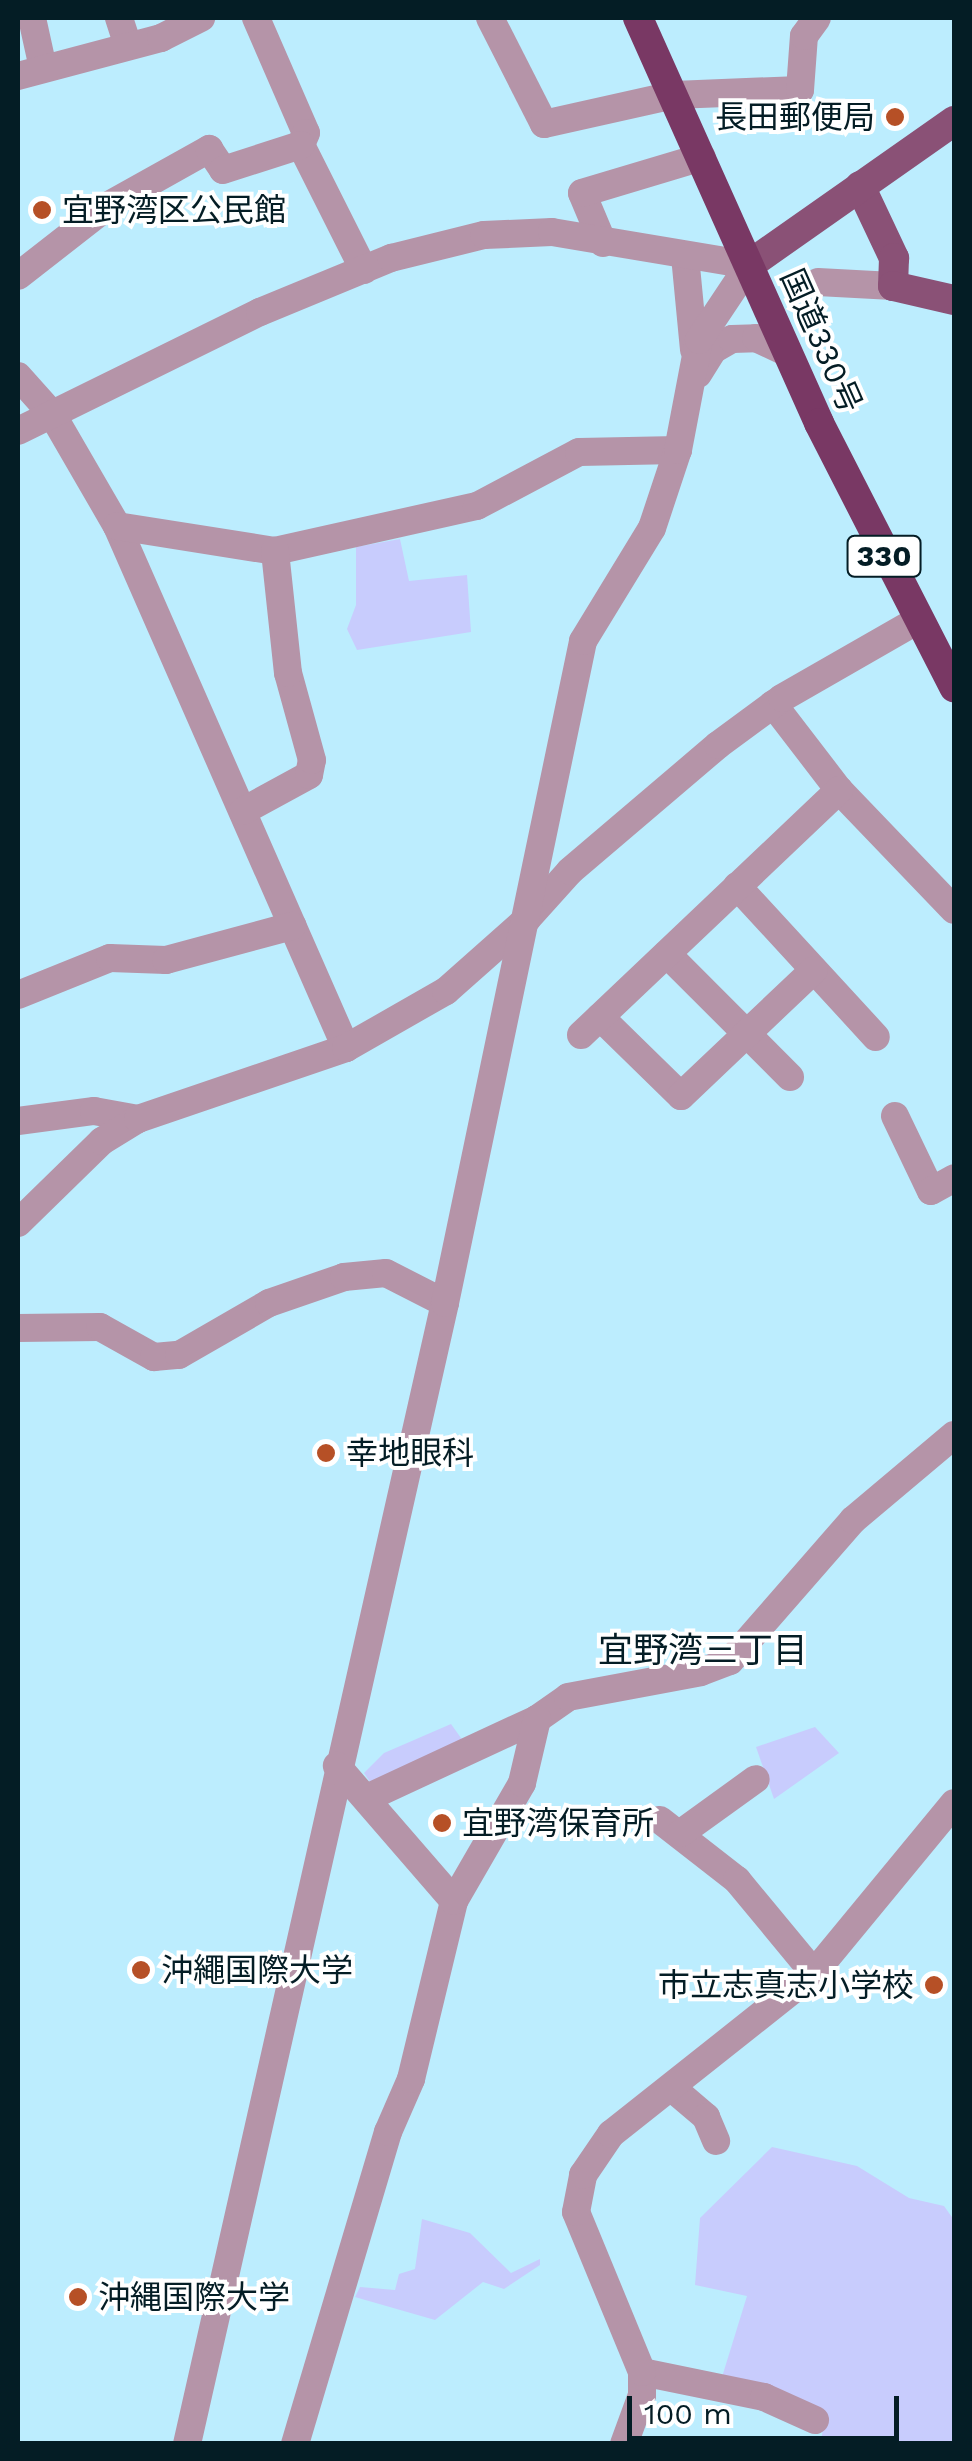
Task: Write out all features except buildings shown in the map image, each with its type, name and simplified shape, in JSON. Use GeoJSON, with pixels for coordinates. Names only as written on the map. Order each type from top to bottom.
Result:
{"type":"FeatureCollection","features":[{"type":"Feature","properties":{"kind":"highway","name":"国道330号"},"geometry":{"type":"LineString","coordinates":[[638,18],[786,352],[954,687]]}},
{"type":"Feature","properties":{"kind":"main road"},"geometry":{"type":"LineString","coordinates":[[749,265],[954,121]]}},
{"type":"Feature","properties":{"kind":"main road"},"geometry":{"type":"LineString","coordinates":[[860,186],[894,258],[893,286],[954,300]]}},
{"type":"Feature","properties":{"kind":"street"},"geometry":{"type":"LineString","coordinates":[[32,18],[30,72],[128,46],[200,18]]}},
{"type":"Feature","properties":{"kind":"street"},"geometry":{"type":"LineString","coordinates":[[120,18],[128,46]]}},
{"type":"Feature","properties":{"kind":"street"},"geometry":{"type":"LineString","coordinates":[[18,276],[109,205],[210,149],[223,170],[300,145],[306,133],[256,18]]}},
{"type":"Feature","properties":{"kind":"street"},"geometry":{"type":"LineString","coordinates":[[490,18],[544,124],[674,95],[800,90],[804,36],[818,18]]}},
{"type":"Feature","properties":{"kind":"street"},"geometry":{"type":"LineString","coordinates":[[300,145],[364,270]]}},
{"type":"Feature","properties":{"kind":"street"},"geometry":{"type":"LineString","coordinates":[[603,243],[582,194],[702,157]]}},
{"type":"Feature","properties":{"kind":"street"},"geometry":{"type":"LineString","coordinates":[[18,431],[364,270],[484,235],[552,232],[749,265],[706,325],[694,356]]}},
{"type":"Feature","properties":{"kind":"street"},"geometry":{"type":"LineString","coordinates":[[685,256],[694,356],[692,389]]}},
{"type":"Feature","properties":{"kind":"street"},"geometry":{"type":"LineString","coordinates":[[818,282],[893,286]]}},
{"type":"Feature","properties":{"kind":"street"},"geometry":{"type":"LineString","coordinates":[[187,2444],[337,1766],[445,1303],[583,641],[652,528],[703,360],[732,339],[756,338],[786,352]]}},
{"type":"Feature","properties":{"kind":"street"},"geometry":{"type":"LineString","coordinates":[[18,376],[52,414],[117,526],[346,1048]]}},
{"type":"Feature","properties":{"kind":"street"},"geometry":{"type":"LineString","coordinates":[[117,526],[275,551],[477,506],[579,452],[678,450]]}},
{"type":"Feature","properties":{"kind":"street"},"geometry":{"type":"LineString","coordinates":[[242,811],[309,775],[312,760],[288,674],[275,551]]}},
{"type":"Feature","properties":{"kind":"street"},"geometry":{"type":"LineString","coordinates":[[18,1223],[102,1141],[138,1119],[346,1048],[446,990],[527,920],[570,870],[773,704],[918,620]]}},
{"type":"Feature","properties":{"kind":"street"},"geometry":{"type":"LineString","coordinates":[[773,704],[840,790],[954,910]]}},
{"type":"Feature","properties":{"kind":"street"},"geometry":{"type":"LineString","coordinates":[[814,970],[680,1096],[591,1026],[840,790]]}},
{"type":"Feature","properties":{"kind":"street"},"geometry":{"type":"LineString","coordinates":[[737,886],[876,1037]]}},
{"type":"Feature","properties":{"kind":"street"},"geometry":{"type":"LineString","coordinates":[[18,995],[110,958],[166,960],[292,926]]}},
{"type":"Feature","properties":{"kind":"street"},"geometry":{"type":"LineString","coordinates":[[666,954],[790,1078]]}},
{"type":"Feature","properties":{"kind":"street"},"geometry":{"type":"LineString","coordinates":[[18,1122],[94,1111],[138,1119]]}},
{"type":"Feature","properties":{"kind":"street"},"geometry":{"type":"LineString","coordinates":[[894,1116],[931,1191],[954,1178]]}},
{"type":"Feature","properties":{"kind":"street"},"geometry":{"type":"LineString","coordinates":[[18,1328],[100,1327],[154,1357],[179,1356],[268,1302],[344,1276],[386,1274],[445,1303]]}},
{"type":"Feature","properties":{"kind":"street"},"geometry":{"type":"LineString","coordinates":[[369,1797],[537,1718],[568,1697],[701,1672],[730,1660],[852,1520],[954,1435]]}},
{"type":"Feature","properties":{"kind":"street"},"geometry":{"type":"LineString","coordinates":[[295,2444],[388,2132],[411,2079],[454,1901],[522,1783],[537,1718]]}},
{"type":"Feature","properties":{"kind":"street"},"geometry":{"type":"LineString","coordinates":[[337,1766],[369,1797],[454,1901]]}},
{"type":"Feature","properties":{"kind":"street"},"geometry":{"type":"LineString","coordinates":[[756,1778],[670,1826],[737,1880],[814,1973]]}},
{"type":"Feature","properties":{"kind":"street"},"geometry":{"type":"LineString","coordinates":[[624,2444],[642,2395],[642,2372],[576,2212],[575,2194],[611,2134],[814,1973],[954,1803]]}},
{"type":"Feature","properties":{"kind":"street"},"geometry":{"type":"LineString","coordinates":[[672,2088],[706,2117],[716,2141]]}},
{"type":"Feature","properties":{"kind":"street"},"geometry":{"type":"LineString","coordinates":[[642,2372],[764,2397],[815,2420]]}},
{"type":"Feature","properties":{"kind":"shaded area"},"geometry":{"type":"Polygon","coordinates":[[[400,539],[409,581],[467,575],[471,632],[357,650],[347,629],[356,605],[356,547],[400,539]]]}},
{"type":"Feature","properties":{"kind":"shaded area"},"geometry":{"type":"Polygon","coordinates":[[[451,1724],[466,1745],[375,1789],[364,1773],[384,1753],[451,1724]]]}},
{"type":"Feature","properties":{"kind":"shaded area"},"geometry":{"type":"Polygon","coordinates":[[[815,1727],[839,1753],[774,1799],[756,1747],[815,1727]]]}},
{"type":"Feature","properties":{"kind":"shaded area"},"geometry":{"type":"Polygon","coordinates":[[[772,2147],[857,2166],[909,2198],[944,2206],[954,2220],[954,2443],[821,2443],[825,2411],[722,2377],[747,2296],[695,2285],[700,2218],[772,2147]]]}},
{"type":"Feature","properties":{"kind":"shaded area"},"geometry":{"type":"Polygon","coordinates":[[[422,2219],[470,2233],[511,2273],[540,2259],[540,2265],[504,2289],[483,2282],[435,2320],[355,2297],[360,2287],[395,2290],[399,2274],[415,2269],[422,2219]]]}},
{"type":"Feature","properties":{"kind":"place","name":"長田郵便局"},"geometry":{"type":"Point","coordinates":[895,117]}},
{"type":"Feature","properties":{"kind":"place","name":"宜野湾区公民館"},"geometry":{"type":"Point","coordinates":[42,210]}},
{"type":"Feature","properties":{"kind":"place","name":"幸地眼科"},"geometry":{"type":"Point","coordinates":[326,1453]}},
{"type":"Feature","properties":{"kind":"place","name":"宜野湾保育所"},"geometry":{"type":"Point","coordinates":[442,1823]}},
{"type":"Feature","properties":{"kind":"place","name":"沖繩国際大学"},"geometry":{"type":"Point","coordinates":[141,1970]}},
{"type":"Feature","properties":{"kind":"place","name":"市立志真志小学校"},"geometry":{"type":"Point","coordinates":[934,1985]}},
{"type":"Feature","properties":{"kind":"place","name":"沖縄国際大学"},"geometry":{"type":"Point","coordinates":[78,2297]}},
{"type":"Feature","properties":{"kind":"district","name":"宜野湾三丁目"},"geometry":{"type":"Point","coordinates":[703,1650]}}]}
